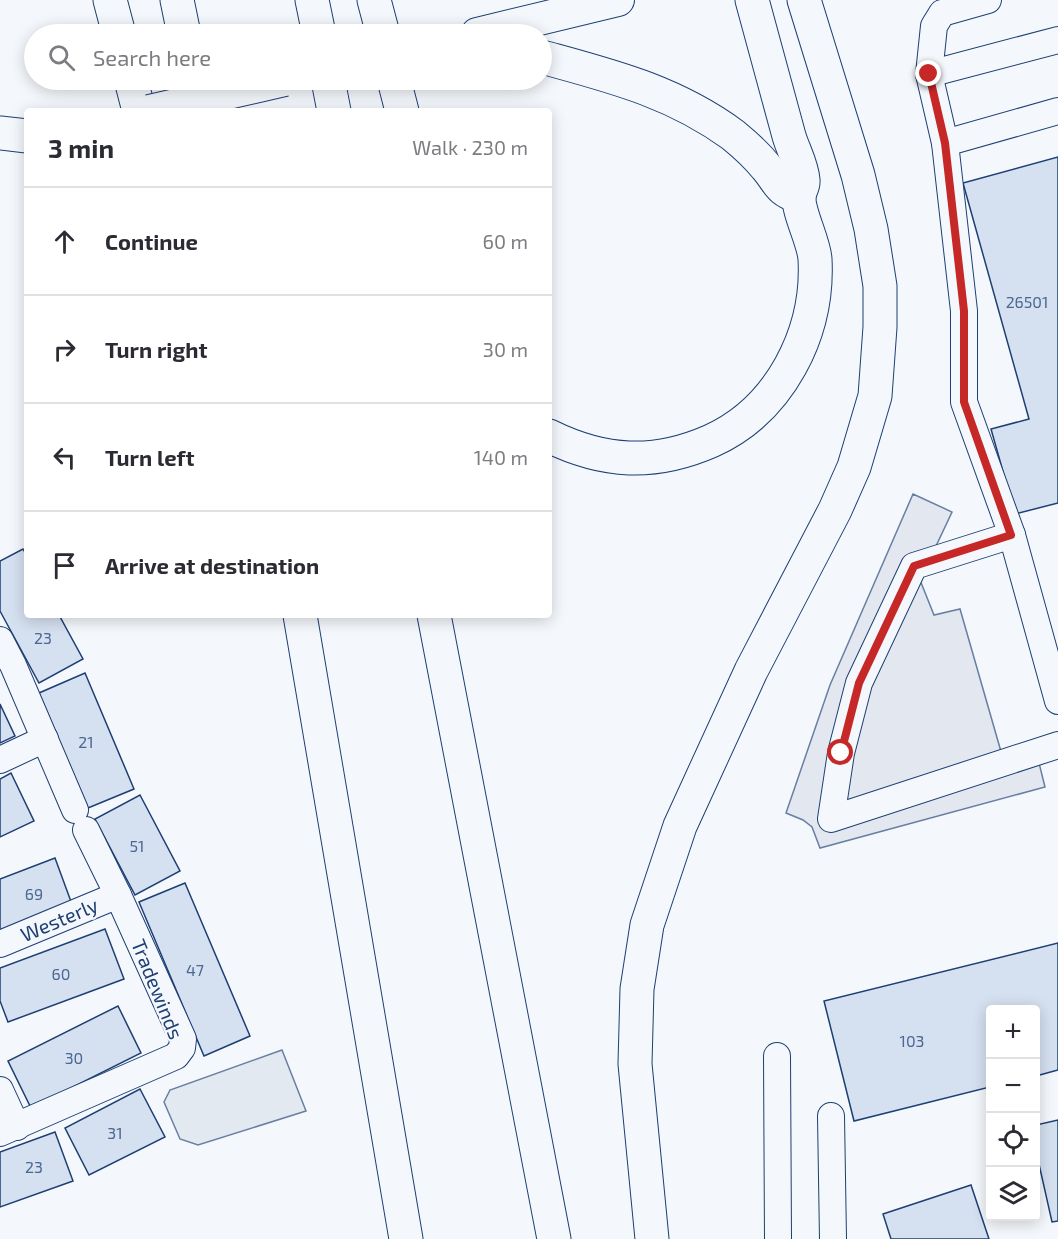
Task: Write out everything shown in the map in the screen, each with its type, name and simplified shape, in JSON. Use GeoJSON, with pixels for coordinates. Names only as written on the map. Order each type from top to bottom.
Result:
{"type":"FeatureCollection","features":[{"type":"Feature","properties":{"kind":"highway"},"geometry":{"type":"LineString","coordinates":[[110,0],[116,24]]}},
{"type":"Feature","properties":{"kind":"highway"},"geometry":{"type":"LineString","coordinates":[[177,0],[182,24]]}},
{"type":"Feature","properties":{"kind":"highway"},"geometry":{"type":"LineString","coordinates":[[312,0],[317,24]]}},
{"type":"Feature","properties":{"kind":"highway"},"geometry":{"type":"LineString","coordinates":[[374,0],[380,24]]}},
{"type":"Feature","properties":{"kind":"highway"},"geometry":{"type":"LineString","coordinates":[[552,438],[571,447],[633,459],[666,456],[723,436],[746,420],[767,400],[784,379],[806,333],[812,310],[815,257],[799,197],[803,176],[793,151],[752,0]]}},
{"type":"Feature","properties":{"kind":"highway"},"geometry":{"type":"LineString","coordinates":[[652,1239],[635,1064],[637,989],[647,925],[680,826],[751,671],[835,510],[854,467],[874,396],[880,327],[880,286],[871,229],[858,175],[804,0]]}},
{"type":"Feature","properties":{"kind":"highway"},"geometry":{"type":"LineString","coordinates":[[552,60],[639,85],[692,108],[734,136],[766,168],[781,188],[799,197]]}},
{"type":"Feature","properties":{"kind":"highway"},"geometry":{"type":"LineString","coordinates":[[134,90],[138,108]]}},
{"type":"Feature","properties":{"kind":"highway"},"geometry":{"type":"LineString","coordinates":[[195,90],[199,108]]}},
{"type":"Feature","properties":{"kind":"highway"},"geometry":{"type":"LineString","coordinates":[[330,90],[333,108]]}},
{"type":"Feature","properties":{"kind":"highway"},"geometry":{"type":"LineString","coordinates":[[397,90],[401,108]]}},
{"type":"Feature","properties":{"kind":"highway"},"geometry":{"type":"LineString","coordinates":[[0,133],[24,136]]}},
{"type":"Feature","properties":{"kind":"highway"},"geometry":{"type":"LineString","coordinates":[[435,618],[554,1239]]}},
{"type":"Feature","properties":{"kind":"highway"},"geometry":{"type":"LineString","coordinates":[[299,622],[406,1239]]}},
{"type":"Feature","properties":{"kind":"main road"},"geometry":{"type":"LineString","coordinates":[[518,24],[618,0]]}},
{"type":"Feature","properties":{"kind":"main road"},"geometry":{"type":"LineString","coordinates":[[162,108],[241,90]]}},
{"type":"Feature","properties":{"kind":"main road"},"geometry":{"type":"LineString","coordinates":[[0,150],[24,142]]}},
{"type":"Feature","properties":{"kind":"street"},"geometry":{"type":"LineString","coordinates":[[988,0],[942,13],[934,26],[929,74],[945,143],[964,311],[964,402],[1011,535],[1058,701]]}},
{"type":"Feature","properties":{"kind":"street"},"geometry":{"type":"LineString","coordinates":[[929,74],[1058,40]]}},
{"type":"Feature","properties":{"kind":"street"},"geometry":{"type":"LineString","coordinates":[[945,143],[1058,111]]}},
{"type":"Feature","properties":{"kind":"street"},"geometry":{"type":"LineString","coordinates":[[1011,535],[914,566],[859,683],[841,753],[831,819],[1058,746]]}},
{"type":"Feature","properties":{"kind":"street","name":"Tradewinds"},"geometry":{"type":"LineString","coordinates":[[0,640],[80,820],[118,894],[183,1039],[182,1048],[176,1056],[9,1130],[0,1090]]}},
{"type":"Feature","properties":{"kind":"street"},"geometry":{"type":"LineString","coordinates":[[0,760],[45,739]]}},
{"type":"Feature","properties":{"kind":"street","name":"Westerly"},"geometry":{"type":"LineString","coordinates":[[0,944],[118,894]]}},
{"type":"Feature","properties":{"kind":"street"},"geometry":{"type":"LineString","coordinates":[[777,1056],[778,1239]]}},
{"type":"Feature","properties":{"kind":"street"},"geometry":{"type":"LineString","coordinates":[[831,1116],[833,1239]]}},
{"type":"Feature","properties":{"kind":"shaded area"},"geometry":{"type":"Polygon","coordinates":[[[913,494],[952,512],[920,580],[934,615],[960,609],[1002,755],[1035,747],[1045,787],[820,848],[812,827],[803,820],[786,813],[830,685],[913,494]]]}},
{"type":"Feature","properties":{"kind":"shaded area"},"geometry":{"type":"Polygon","coordinates":[[[282,1050],[306,1111],[198,1145],[180,1139],[164,1102],[170,1090],[282,1050]]]}},
{"type":"Feature","properties":{"kind":"building"},"geometry":{"type":"Polygon","coordinates":[[[1058,157],[1058,503],[1015,514],[991,429],[1029,419],[963,183],[1058,157]]]}},
{"type":"Feature","properties":{"kind":"building"},"geometry":{"type":"Polygon","coordinates":[[[23,549],[24,618],[61,618],[83,659],[39,683],[0,611],[0,561],[23,549]]]}},
{"type":"Feature","properties":{"kind":"building"},"geometry":{"type":"Polygon","coordinates":[[[85,673],[134,789],[88,808],[39,693],[85,673]]]}},
{"type":"Feature","properties":{"kind":"building"},"geometry":{"type":"Polygon","coordinates":[[[0,704],[15,736],[0,743],[0,704]]]}},
{"type":"Feature","properties":{"kind":"building"},"geometry":{"type":"Polygon","coordinates":[[[11,773],[34,821],[0,837],[0,779],[11,773]]]}},
{"type":"Feature","properties":{"kind":"building"},"geometry":{"type":"Polygon","coordinates":[[[140,795],[180,871],[135,895],[95,819],[140,795]]]}},
{"type":"Feature","properties":{"kind":"building"},"geometry":{"type":"Polygon","coordinates":[[[55,858],[73,907],[0,934],[0,879],[55,858]]]}},
{"type":"Feature","properties":{"kind":"building"},"geometry":{"type":"Polygon","coordinates":[[[185,883],[250,1036],[204,1056],[139,902],[185,883]]]}},
{"type":"Feature","properties":{"kind":"building"},"geometry":{"type":"Polygon","coordinates":[[[105,929],[124,979],[8,1022],[0,1001],[0,968],[105,929]]]}},
{"type":"Feature","properties":{"kind":"building"},"geometry":{"type":"Polygon","coordinates":[[[1058,943],[1058,1070],[1040,1075],[1040,1005],[986,1005],[986,1088],[854,1121],[824,1001],[1058,943]]]}},
{"type":"Feature","properties":{"kind":"building"},"geometry":{"type":"Polygon","coordinates":[[[118,1006],[141,1053],[31,1108],[8,1061],[118,1006]]]}},
{"type":"Feature","properties":{"kind":"building"},"geometry":{"type":"Polygon","coordinates":[[[140,1089],[165,1137],[89,1175],[65,1128],[140,1089]]]}},
{"type":"Feature","properties":{"kind":"building"},"geometry":{"type":"Polygon","coordinates":[[[1058,1120],[1058,1221],[1052,1222],[1040,1169],[1040,1124],[1058,1120]]]}},
{"type":"Feature","properties":{"kind":"building"},"geometry":{"type":"Polygon","coordinates":[[[55,1132],[73,1181],[0,1207],[0,1152],[55,1132]]]}},
{"type":"Feature","properties":{"kind":"building"},"geometry":{"type":"Polygon","coordinates":[[[971,1185],[989,1239],[891,1239],[883,1214],[971,1185]]]}},
{"type":"Feature","properties":{"kind":"route"},"geometry":{"type":"LineString","coordinates":[[841,753],[859,683],[914,566],[1011,535],[964,402],[964,311],[945,143],[929,74]]}}]}
